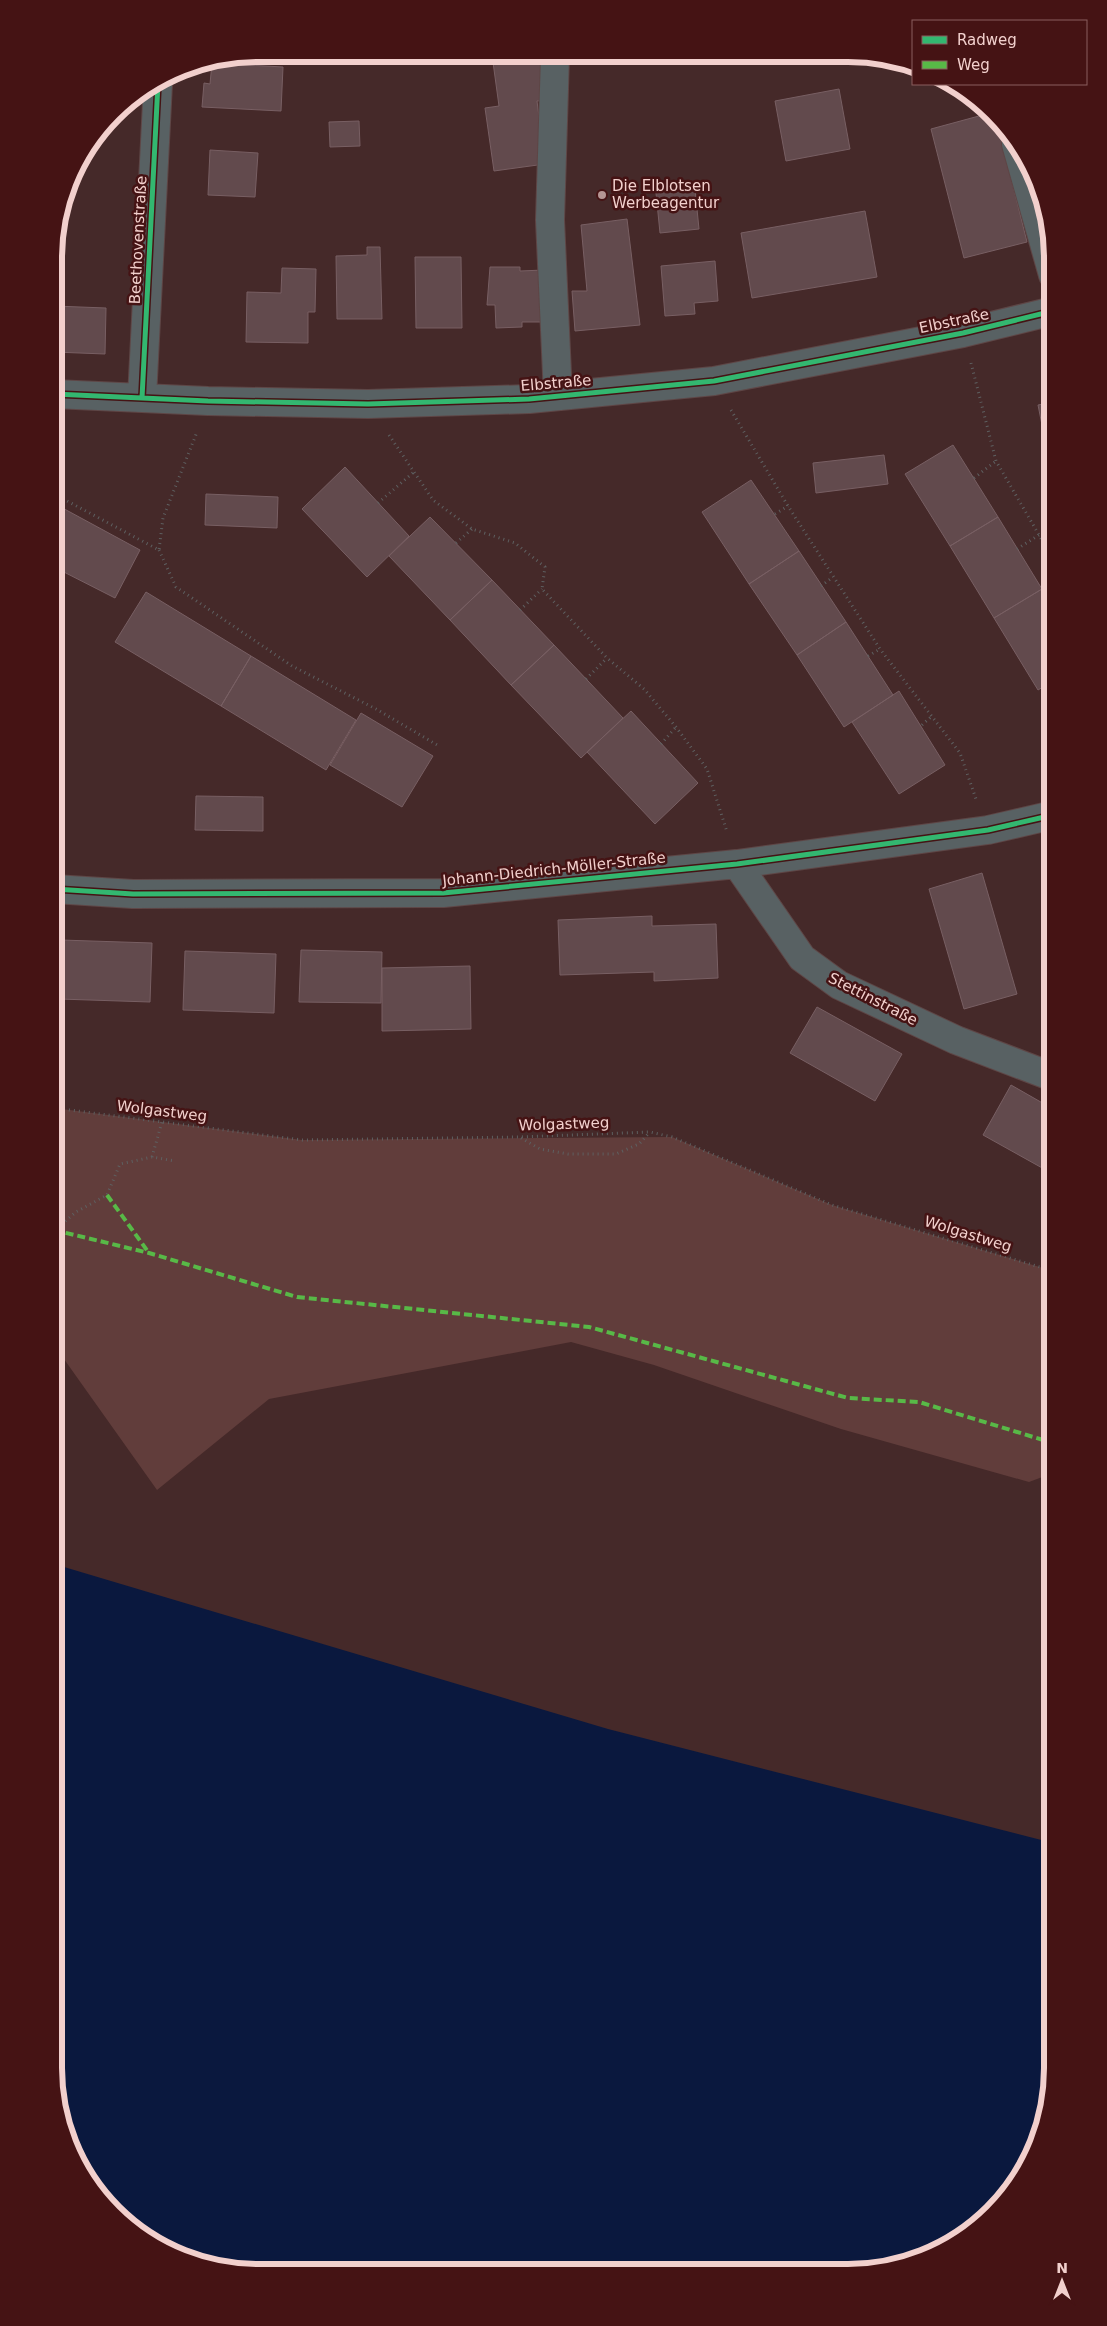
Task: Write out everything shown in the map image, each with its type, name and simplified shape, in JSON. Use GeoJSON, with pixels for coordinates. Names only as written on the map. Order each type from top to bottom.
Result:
{"type":"FeatureCollection","features":[{"type":"Feature","properties":{"kind":"street"},"geometry":{"type":"LineString","coordinates":[[555,62],[550,220],[558,396]]}},
{"type":"Feature","properties":{"kind":"street","name":"Beethovenstraße"},"geometry":{"type":"LineString","coordinates":[[142,398],[158,91]]}},
{"type":"Feature","properties":{"kind":"street"},"geometry":{"type":"LineString","coordinates":[[1024,172],[1044,241]]}},
{"type":"Feature","properties":{"kind":"street","name":"Elbstraße"},"geometry":{"type":"LineString","coordinates":[[62,394],[208,401],[368,404],[529,399],[714,381],[963,333],[1044,313]]}},
{"type":"Feature","properties":{"kind":"street","name":"Johann-Diedrich-Möller-Straße"},"geometry":{"type":"LineString","coordinates":[[62,890],[133,894],[443,893],[738,864],[988,830],[1044,818]]}},
{"type":"Feature","properties":{"kind":"street","name":"Stettinstraße"},"geometry":{"type":"LineString","coordinates":[[738,864],[802,958],[839,985],[956,1040],[1044,1074]]}},
{"type":"Feature","properties":{"kind":"path"},"geometry":{"type":"LineString","coordinates":[[963,333],[996,461],[1044,544]]}},
{"type":"Feature","properties":{"kind":"path"},"geometry":{"type":"LineString","coordinates":[[714,381],[788,506],[880,649],[960,753],[988,830]]}},
{"type":"Feature","properties":{"kind":"path"},"geometry":{"type":"LineString","coordinates":[[208,401],[164,518],[159,550],[176,587],[292,666],[376,709],[439,746]]}},
{"type":"Feature","properties":{"kind":"path"},"geometry":{"type":"LineString","coordinates":[[368,404],[433,500],[472,529],[514,543],[544,567],[542,588],[520,610]]}},
{"type":"Feature","properties":{"kind":"path"},"geometry":{"type":"LineString","coordinates":[[974,478],[996,461]]}},
{"type":"Feature","properties":{"kind":"path"},"geometry":{"type":"LineString","coordinates":[[378,502],[415,471]]}},
{"type":"Feature","properties":{"kind":"path"},"geometry":{"type":"LineString","coordinates":[[62,498],[159,550]]}},
{"type":"Feature","properties":{"kind":"path"},"geometry":{"type":"LineString","coordinates":[[775,514],[788,506]]}},
{"type":"Feature","properties":{"kind":"path"},"geometry":{"type":"LineString","coordinates":[[456,544],[472,529]]}},
{"type":"Feature","properties":{"kind":"path"},"geometry":{"type":"LineString","coordinates":[[1018,549],[1039,535]]}},
{"type":"Feature","properties":{"kind":"path"},"geometry":{"type":"LineString","coordinates":[[821,586],[833,577]]}},
{"type":"Feature","properties":{"kind":"path"},"geometry":{"type":"LineString","coordinates":[[542,588],[606,658],[644,689],[676,727],[707,769],[738,864]]}},
{"type":"Feature","properties":{"kind":"path"},"geometry":{"type":"LineString","coordinates":[[868,656],[880,649]]}},
{"type":"Feature","properties":{"kind":"path"},"geometry":{"type":"LineString","coordinates":[[586,679],[606,658]]}},
{"type":"Feature","properties":{"kind":"path"},"geometry":{"type":"LineString","coordinates":[[922,725],[933,716]]}},
{"type":"Feature","properties":{"kind":"path"},"geometry":{"type":"LineString","coordinates":[[661,744],[676,727]]}},
{"type":"Feature","properties":{"kind":"path"},"geometry":{"type":"LineString","coordinates":[[152,1157],[162,1122]]}},
{"type":"Feature","properties":{"kind":"path"},"geometry":{"type":"LineString","coordinates":[[519,1137],[540,1149],[568,1154],[616,1154],[638,1144],[650,1132]]}},
{"type":"Feature","properties":{"kind":"path"},"geometry":{"type":"LineString","coordinates":[[62,1224],[76,1212],[107,1195],[120,1164],[152,1157],[175,1161]]}},
{"type":"Feature","properties":{"kind":"shaded area"},"geometry":{"type":"Polygon","coordinates":[[[62,1109],[302,1140],[672,1137],[832,1205],[1044,1268],[1044,1476],[1029,1482],[841,1429],[654,1365],[571,1342],[269,1399],[157,1490],[62,1356],[62,1109]]]}},
{"type":"Feature","properties":{"kind":"water"},"geometry":{"type":"Polygon","coordinates":[[[62,1566],[608,1729],[1044,1841],[1044,2080],[1041,2105],[1030,2142],[1018,2165],[996,2197],[978,2215],[946,2237],[923,2249],[886,2260],[861,2263],[246,2263],[221,2260],[184,2249],[139,2223],[111,2197],[89,2165],[77,2142],[69,2118],[64,2093],[62,2067],[62,1566]]]}},
{"type":"Feature","properties":{"kind":"building"},"geometry":{"type":"Polygon","coordinates":[[[493,62],[543,62],[548,100],[537,101],[545,164],[494,171],[485,108],[499,106],[493,62]]]}},
{"type":"Feature","properties":{"kind":"building"},"geometry":{"type":"Polygon","coordinates":[[[232,64],[283,67],[281,111],[202,107],[204,83],[210,84],[212,68],[232,64]]]}},
{"type":"Feature","properties":{"kind":"building"},"geometry":{"type":"Polygon","coordinates":[[[839,89],[850,149],[786,161],[775,101],[839,89]]]}},
{"type":"Feature","properties":{"kind":"building"},"geometry":{"type":"Polygon","coordinates":[[[982,115],[996,129],[1000,134],[1027,242],[964,258],[931,129],[982,115]]]}},
{"type":"Feature","properties":{"kind":"building"},"geometry":{"type":"Polygon","coordinates":[[[359,121],[360,146],[330,147],[329,122],[359,121]]]}},
{"type":"Feature","properties":{"kind":"building"},"geometry":{"type":"Polygon","coordinates":[[[210,150],[258,153],[255,197],[208,195],[210,150]]]}},
{"type":"Feature","properties":{"kind":"building"},"geometry":{"type":"Polygon","coordinates":[[[695,189],[699,229],[660,233],[656,193],[695,189]]]}},
{"type":"Feature","properties":{"kind":"building"},"geometry":{"type":"Polygon","coordinates":[[[865,211],[877,277],[752,298],[741,233],[865,211]]]}},
{"type":"Feature","properties":{"kind":"building"},"geometry":{"type":"Polygon","coordinates":[[[627,219],[640,325],[575,331],[572,291],[587,291],[581,225],[627,219]]]}},
{"type":"Feature","properties":{"kind":"building"},"geometry":{"type":"Polygon","coordinates":[[[367,247],[380,247],[382,319],[337,319],[336,256],[367,255],[367,247]]]}},
{"type":"Feature","properties":{"kind":"building"},"geometry":{"type":"Polygon","coordinates":[[[415,257],[461,257],[462,328],[416,328],[415,257]]]}},
{"type":"Feature","properties":{"kind":"building"},"geometry":{"type":"Polygon","coordinates":[[[715,261],[718,301],[694,303],[695,314],[665,316],[661,266],[715,261]]]}},
{"type":"Feature","properties":{"kind":"building"},"geometry":{"type":"Polygon","coordinates":[[[490,267],[520,267],[520,271],[544,270],[545,322],[522,322],[522,327],[496,328],[495,305],[487,305],[490,267]]]}},
{"type":"Feature","properties":{"kind":"building"},"geometry":{"type":"Polygon","coordinates":[[[282,268],[316,269],[315,312],[308,312],[308,343],[246,342],[247,292],[281,293],[282,268]]]}},
{"type":"Feature","properties":{"kind":"building"},"geometry":{"type":"Polygon","coordinates":[[[62,306],[106,308],[105,354],[62,352],[62,306]]]}},
{"type":"Feature","properties":{"kind":"building"},"geometry":{"type":"Polygon","coordinates":[[[1044,404],[1044,435],[1038,405],[1044,404]]]}},
{"type":"Feature","properties":{"kind":"building"},"geometry":{"type":"Polygon","coordinates":[[[953,445],[998,517],[950,546],[905,474],[953,445]]]}},
{"type":"Feature","properties":{"kind":"building"},"geometry":{"type":"Polygon","coordinates":[[[884,455],[888,484],[816,493],[813,463],[884,455]]]}},
{"type":"Feature","properties":{"kind":"building"},"geometry":{"type":"Polygon","coordinates":[[[345,467],[409,536],[367,577],[302,509],[345,467]]]}},
{"type":"Feature","properties":{"kind":"building"},"geometry":{"type":"Polygon","coordinates":[[[751,480],[799,551],[749,584],[702,512],[751,480]]]}},
{"type":"Feature","properties":{"kind":"building"},"geometry":{"type":"Polygon","coordinates":[[[206,494],[278,497],[277,528],[205,525],[206,494]]]}},
{"type":"Feature","properties":{"kind":"building"},"geometry":{"type":"Polygon","coordinates":[[[62,508],[140,550],[115,598],[62,571],[62,508]]]}},
{"type":"Feature","properties":{"kind":"building"},"geometry":{"type":"Polygon","coordinates":[[[430,517],[492,580],[450,620],[389,556],[430,517]]]}},
{"type":"Feature","properties":{"kind":"building"},"geometry":{"type":"Polygon","coordinates":[[[998,517],[1042,589],[994,618],[950,546],[998,517]]]}},
{"type":"Feature","properties":{"kind":"building"},"geometry":{"type":"Polygon","coordinates":[[[799,551],[846,622],[797,655],[749,584],[799,551]]]}},
{"type":"Feature","properties":{"kind":"building"},"geometry":{"type":"Polygon","coordinates":[[[492,580],[554,645],[511,685],[450,620],[492,580]]]}},
{"type":"Feature","properties":{"kind":"building"},"geometry":{"type":"Polygon","coordinates":[[[1042,589],[1044,592],[1044,686],[1038,690],[994,618],[1042,589]]]}},
{"type":"Feature","properties":{"kind":"building"},"geometry":{"type":"Polygon","coordinates":[[[146,592],[251,656],[221,706],[115,642],[146,592]]]}},
{"type":"Feature","properties":{"kind":"building"},"geometry":{"type":"Polygon","coordinates":[[[846,622],[893,695],[844,727],[797,655],[846,622]]]}},
{"type":"Feature","properties":{"kind":"building"},"geometry":{"type":"Polygon","coordinates":[[[554,645],[623,718],[581,758],[511,685],[554,645]]]}},
{"type":"Feature","properties":{"kind":"building"},"geometry":{"type":"Polygon","coordinates":[[[251,656],[356,720],[326,770],[221,706],[251,656]]]}},
{"type":"Feature","properties":{"kind":"building"},"geometry":{"type":"Polygon","coordinates":[[[899,691],[945,765],[899,794],[852,722],[899,691]]]}},
{"type":"Feature","properties":{"kind":"building"},"geometry":{"type":"Polygon","coordinates":[[[631,711],[698,783],[655,824],[587,752],[631,711]]]}},
{"type":"Feature","properties":{"kind":"building"},"geometry":{"type":"Polygon","coordinates":[[[361,713],[433,756],[402,807],[330,765],[361,713]]]}},
{"type":"Feature","properties":{"kind":"building"},"geometry":{"type":"Polygon","coordinates":[[[196,796],[263,797],[263,831],[195,830],[196,796]]]}},
{"type":"Feature","properties":{"kind":"building"},"geometry":{"type":"Polygon","coordinates":[[[982,873],[1017,994],[964,1009],[929,889],[982,873]]]}},
{"type":"Feature","properties":{"kind":"building"},"geometry":{"type":"Polygon","coordinates":[[[652,916],[652,926],[716,924],[718,978],[654,981],[654,972],[560,975],[558,920],[652,916]]]}},
{"type":"Feature","properties":{"kind":"building"},"geometry":{"type":"Polygon","coordinates":[[[62,940],[152,943],[150,1002],[62,999],[62,940]]]}},
{"type":"Feature","properties":{"kind":"building"},"geometry":{"type":"Polygon","coordinates":[[[301,950],[382,952],[381,1003],[299,1002],[301,950]]]}},
{"type":"Feature","properties":{"kind":"building"},"geometry":{"type":"Polygon","coordinates":[[[185,951],[276,954],[274,1013],[183,1010],[185,951]]]}},
{"type":"Feature","properties":{"kind":"building"},"geometry":{"type":"Polygon","coordinates":[[[470,966],[471,1029],[382,1031],[382,968],[470,966]]]}},
{"type":"Feature","properties":{"kind":"building"},"geometry":{"type":"Polygon","coordinates":[[[817,1007],[902,1054],[875,1101],[790,1053],[817,1007]]]}},
{"type":"Feature","properties":{"kind":"building"},"geometry":{"type":"Polygon","coordinates":[[[1011,1085],[1044,1104],[1044,1169],[983,1135],[1011,1085]]]}},
{"type":"Feature","properties":{"kind":"marked path"},"geometry":{"type":"LineString","coordinates":[[107,1195],[149,1253]]}},
{"type":"Feature","properties":{"kind":"marked path"},"geometry":{"type":"LineString","coordinates":[[62,1232],[149,1253],[297,1297],[589,1327],[848,1398],[919,1402],[1044,1440]]}},
{"type":"Feature","properties":{"kind":"cycle path"},"geometry":{"type":"LineString","coordinates":[[142,398],[158,91]]}},
{"type":"Feature","properties":{"kind":"cycle path"},"geometry":{"type":"LineString","coordinates":[[62,394],[208,401],[368,404],[529,399],[714,381],[963,333],[1044,313]]}},
{"type":"Feature","properties":{"kind":"cycle path"},"geometry":{"type":"LineString","coordinates":[[62,890],[133,894],[443,893],[737,864],[988,830],[1044,817]]}},
{"type":"Feature","properties":{"kind":"place","name":"Die Elblotsen Werbeagentur"},"geometry":{"type":"Point","coordinates":[602,195]}}]}
